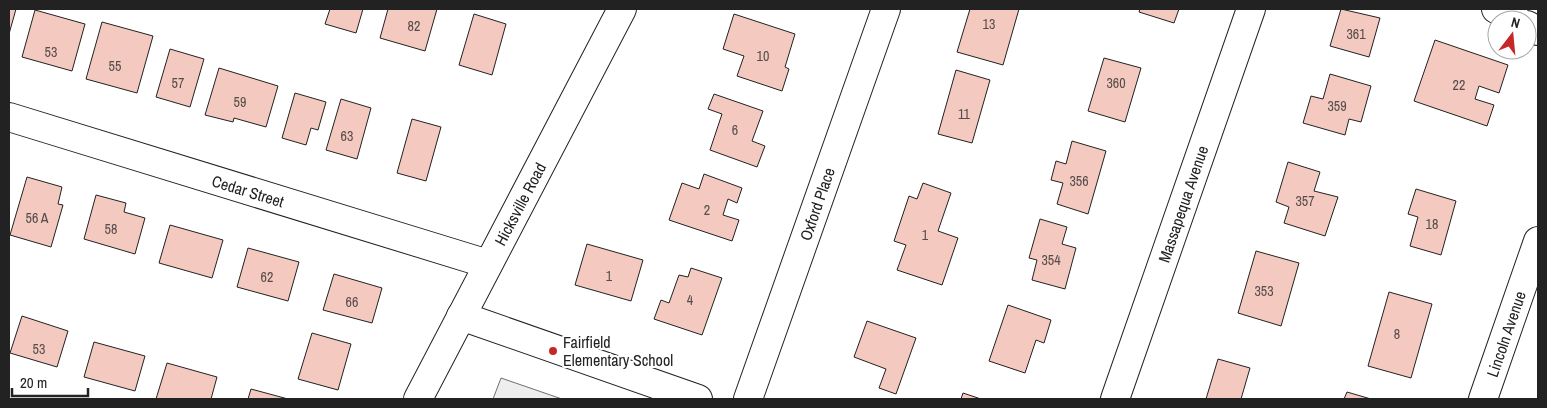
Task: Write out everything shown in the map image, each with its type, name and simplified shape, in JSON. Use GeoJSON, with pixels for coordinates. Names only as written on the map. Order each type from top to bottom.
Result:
{"type":"FeatureCollection","features":[{"type":"Feature","properties":{"kind":"street","name":"Hicksville Road"},"geometry":{"type":"LineString","coordinates":[[418,399],[622,9]]}},
{"type":"Feature","properties":{"kind":"street","name":"Oxford Place"},"geometry":{"type":"LineString","coordinates":[[748,399],[886,9]]}},
{"type":"Feature","properties":{"kind":"street","name":"Massapequa Avenue"},"geometry":{"type":"LineString","coordinates":[[1115,399],[1251,9]]}},
{"type":"Feature","properties":{"kind":"street","name":"Cedar Street"},"geometry":{"type":"LineString","coordinates":[[9,117],[488,264]]}},
{"type":"Feature","properties":{"kind":"street","name":"Lincoln Avenue"},"geometry":{"type":"LineString","coordinates":[[1484,399],[1538,241]]}},
{"type":"Feature","properties":{"kind":"street"},"geometry":{"type":"LineString","coordinates":[[461,316],[698,399]]}},
{"type":"Feature","properties":{"kind":"shaded area"},"geometry":{"type":"Polygon","coordinates":[[[501,378],[562,399],[493,399],[501,378]]]}},
{"type":"Feature","properties":{"kind":"building"},"geometry":{"type":"Polygon","coordinates":[[[9,9],[16,9],[9,34],[9,9]]]}},
{"type":"Feature","properties":{"kind":"building"},"geometry":{"type":"Polygon","coordinates":[[[330,9],[363,9],[356,33],[325,24],[330,9]]]}},
{"type":"Feature","properties":{"kind":"building"},"geometry":{"type":"Polygon","coordinates":[[[388,9],[437,9],[425,51],[380,38],[388,9]]]}},
{"type":"Feature","properties":{"kind":"building"},"geometry":{"type":"Polygon","coordinates":[[[970,9],[1019,9],[1003,65],[957,52],[970,9]]]}},
{"type":"Feature","properties":{"kind":"building"},"geometry":{"type":"Polygon","coordinates":[[[1140,9],[1179,9],[1174,23],[1139,12],[1140,9]]]}},
{"type":"Feature","properties":{"kind":"building"},"geometry":{"type":"Polygon","coordinates":[[[1341,9],[1380,18],[1369,57],[1330,46],[1341,9]]]}},
{"type":"Feature","properties":{"kind":"building"},"geometry":{"type":"Polygon","coordinates":[[[35,10],[85,24],[72,71],[22,57],[35,10]]]}},
{"type":"Feature","properties":{"kind":"building"},"geometry":{"type":"Polygon","coordinates":[[[474,14],[506,24],[492,75],[459,65],[474,14]]]}},
{"type":"Feature","properties":{"kind":"building"},"geometry":{"type":"Polygon","coordinates":[[[734,14],[795,34],[785,67],[789,69],[782,91],[737,76],[744,56],[723,49],[734,14]]]}},
{"type":"Feature","properties":{"kind":"building"},"geometry":{"type":"Polygon","coordinates":[[[102,22],[153,36],[137,93],[86,79],[102,22]]]}},
{"type":"Feature","properties":{"kind":"building"},"geometry":{"type":"Polygon","coordinates":[[[1435,40],[1487,58],[1487,60],[1508,65],[1499,93],[1479,86],[1475,99],[1494,105],[1487,126],[1414,101],[1435,40]]]}},
{"type":"Feature","properties":{"kind":"building"},"geometry":{"type":"Polygon","coordinates":[[[170,49],[204,59],[190,107],[156,97],[170,49]]]}},
{"type":"Feature","properties":{"kind":"building"},"geometry":{"type":"Polygon","coordinates":[[[1104,58],[1141,68],[1125,122],[1088,111],[1104,58]]]}},
{"type":"Feature","properties":{"kind":"building"},"geometry":{"type":"Polygon","coordinates":[[[219,68],[278,86],[266,127],[234,118],[233,122],[205,115],[219,68]]]}},
{"type":"Feature","properties":{"kind":"building"},"geometry":{"type":"Polygon","coordinates":[[[956,70],[990,80],[972,143],[938,134],[956,70]]]}},
{"type":"Feature","properties":{"kind":"building"},"geometry":{"type":"Polygon","coordinates":[[[1330,74],[1371,86],[1361,122],[1349,119],[1345,135],[1303,123],[1311,96],[1323,99],[1330,74]]]}},
{"type":"Feature","properties":{"kind":"building"},"geometry":{"type":"Polygon","coordinates":[[[295,93],[326,102],[318,130],[311,128],[306,145],[282,138],[295,93]]]}},
{"type":"Feature","properties":{"kind":"building"},"geometry":{"type":"Polygon","coordinates":[[[714,94],[763,111],[752,141],[765,146],[757,167],[710,150],[722,114],[708,109],[714,94]]]}},
{"type":"Feature","properties":{"kind":"building"},"geometry":{"type":"Polygon","coordinates":[[[341,99],[371,108],[357,159],[326,150],[341,99]]]}},
{"type":"Feature","properties":{"kind":"building"},"geometry":{"type":"Polygon","coordinates":[[[412,119],[441,127],[426,181],[397,173],[412,119]]]}},
{"type":"Feature","properties":{"kind":"building"},"geometry":{"type":"Polygon","coordinates":[[[1072,141],[1106,151],[1088,214],[1057,204],[1063,183],[1051,180],[1056,161],[1066,164],[1072,141]]]}},
{"type":"Feature","properties":{"kind":"building"},"geometry":{"type":"Polygon","coordinates":[[[1288,162],[1320,172],[1314,191],[1338,197],[1325,236],[1284,223],[1289,207],[1276,202],[1288,162]]]}},
{"type":"Feature","properties":{"kind":"building"},"geometry":{"type":"Polygon","coordinates":[[[704,174],[742,188],[737,203],[728,199],[723,215],[739,220],[732,241],[669,220],[682,183],[699,189],[704,174]]]}},
{"type":"Feature","properties":{"kind":"building"},"geometry":{"type":"Polygon","coordinates":[[[27,177],[62,187],[58,204],[63,205],[51,247],[10,235],[27,177]]]}},
{"type":"Feature","properties":{"kind":"building"},"geometry":{"type":"Polygon","coordinates":[[[923,183],[951,193],[938,231],[958,238],[942,285],[897,270],[906,245],[894,241],[909,196],[917,199],[923,183]]]}},
{"type":"Feature","properties":{"kind":"building"},"geometry":{"type":"Polygon","coordinates":[[[1416,189],[1456,201],[1441,255],[1410,246],[1418,217],[1408,214],[1416,189]]]}},
{"type":"Feature","properties":{"kind":"building"},"geometry":{"type":"Polygon","coordinates":[[[96,195],[126,203],[124,212],[145,218],[135,254],[84,239],[96,195]]]}},
{"type":"Feature","properties":{"kind":"building"},"geometry":{"type":"Polygon","coordinates":[[[1040,219],[1067,227],[1062,244],[1076,248],[1065,289],[1032,280],[1037,260],[1029,258],[1040,219]]]}},
{"type":"Feature","properties":{"kind":"building"},"geometry":{"type":"Polygon","coordinates":[[[170,225],[223,240],[212,278],[159,263],[170,225]]]}},
{"type":"Feature","properties":{"kind":"building"},"geometry":{"type":"Polygon","coordinates":[[[587,244],[643,260],[631,301],[575,285],[587,244]]]}},
{"type":"Feature","properties":{"kind":"building"},"geometry":{"type":"Polygon","coordinates":[[[248,248],[299,262],[288,301],[237,287],[248,248]]]}},
{"type":"Feature","properties":{"kind":"building"},"geometry":{"type":"Polygon","coordinates":[[[1256,251],[1299,263],[1281,326],[1238,313],[1256,251]]]}},
{"type":"Feature","properties":{"kind":"building"},"geometry":{"type":"Polygon","coordinates":[[[691,268],[722,278],[702,335],[654,319],[661,300],[669,303],[679,275],[688,277],[691,268]]]}},
{"type":"Feature","properties":{"kind":"building"},"geometry":{"type":"Polygon","coordinates":[[[334,274],[382,288],[372,323],[323,310],[334,274]]]}},
{"type":"Feature","properties":{"kind":"building"},"geometry":{"type":"Polygon","coordinates":[[[1389,292],[1432,304],[1411,378],[1368,366],[1389,292]]]}},
{"type":"Feature","properties":{"kind":"building"},"geometry":{"type":"Polygon","coordinates":[[[1008,305],[1051,320],[1044,343],[1036,340],[1025,373],[989,361],[1008,305]]]}},
{"type":"Feature","properties":{"kind":"building"},"geometry":{"type":"Polygon","coordinates":[[[22,316],[68,331],[57,367],[10,353],[22,316]]]}},
{"type":"Feature","properties":{"kind":"building"},"geometry":{"type":"Polygon","coordinates":[[[867,321],[916,338],[896,394],[879,388],[886,369],[854,357],[867,321]]]}},
{"type":"Feature","properties":{"kind":"building"},"geometry":{"type":"Polygon","coordinates":[[[312,333],[351,344],[338,390],[298,379],[312,333]]]}},
{"type":"Feature","properties":{"kind":"building"},"geometry":{"type":"Polygon","coordinates":[[[94,342],[145,356],[135,391],[84,377],[94,342]]]}},
{"type":"Feature","properties":{"kind":"building"},"geometry":{"type":"Polygon","coordinates":[[[1218,359],[1250,368],[1241,399],[1206,399],[1218,359]]]}},
{"type":"Feature","properties":{"kind":"building"},"geometry":{"type":"Polygon","coordinates":[[[167,363],[217,377],[211,399],[156,399],[167,363]]]}},
{"type":"Feature","properties":{"kind":"building"},"geometry":{"type":"Polygon","coordinates":[[[251,389],[288,399],[248,399],[251,389]]]}},
{"type":"Feature","properties":{"kind":"building"},"geometry":{"type":"Polygon","coordinates":[[[1347,392],[1371,399],[1344,399],[1347,392]]]}},
{"type":"Feature","properties":{"kind":"building"},"geometry":{"type":"Polygon","coordinates":[[[963,393],[981,399],[961,399],[963,393]]]}},
{"type":"Feature","properties":{"kind":"place","name":"Fairfield Elementary School"},"geometry":{"type":"Point","coordinates":[553,351]}}]}
